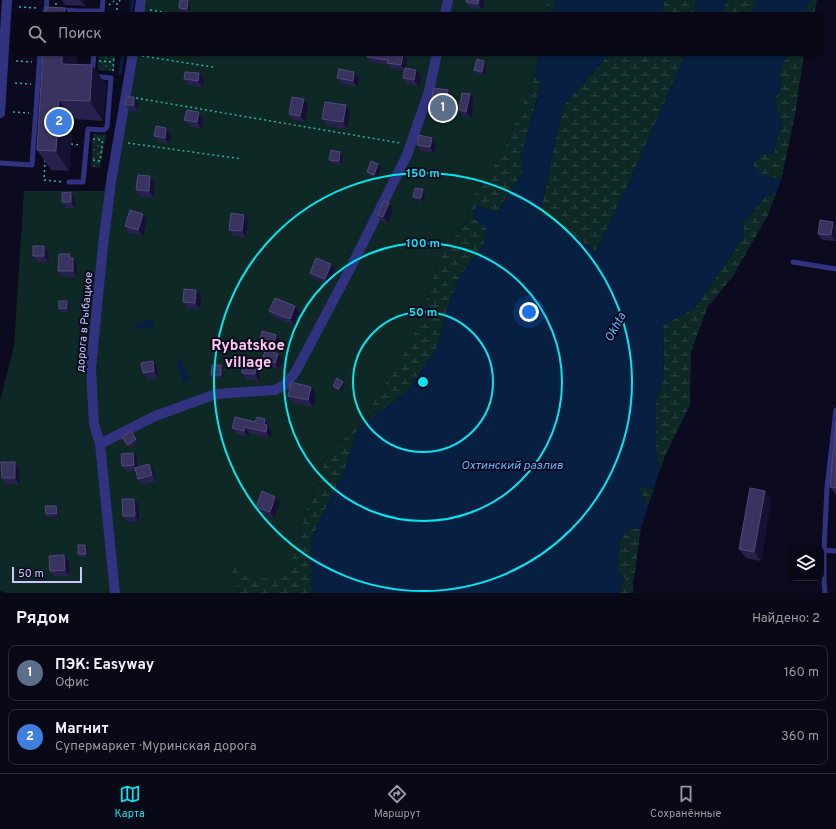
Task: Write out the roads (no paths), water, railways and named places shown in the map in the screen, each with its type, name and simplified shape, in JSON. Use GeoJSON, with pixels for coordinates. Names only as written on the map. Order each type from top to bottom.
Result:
{"type":"FeatureCollection","features":[{"type":"Feature","properties":{"kind":"street"},"geometry":{"type":"LineString","coordinates":[[0,113],[7,0]]}},
{"type":"Feature","properties":{"kind":"street"},"geometry":{"type":"LineString","coordinates":[[446,12],[448,0]]}},
{"type":"Feature","properties":{"kind":"street","name":"дорога в Рыбацкое"},"geometry":{"type":"LineString","coordinates":[[115,593],[100,444],[94,424],[91,369],[103,245],[132,56]]}},
{"type":"Feature","properties":{"kind":"street"},"geometry":{"type":"LineString","coordinates":[[100,444],[155,416],[216,394],[275,390],[286,384],[296,371],[351,267],[407,155],[429,91],[436,56]]}},
{"type":"Feature","properties":{"kind":"lane"},"geometry":{"type":"LineString","coordinates":[[47,0],[51,9]]}},
{"type":"Feature","properties":{"kind":"lane"},"geometry":{"type":"LineString","coordinates":[[48,12],[51,9],[102,11],[103,0]]}},
{"type":"Feature","properties":{"kind":"lane"},"geometry":{"type":"LineString","coordinates":[[0,163],[32,165],[40,56]]}},
{"type":"Feature","properties":{"kind":"lane"},"geometry":{"type":"LineString","coordinates":[[69,182],[83,182],[88,129],[104,130],[107,127],[111,78],[92,76],[94,56]]}},
{"type":"Feature","properties":{"kind":"lane"},"geometry":{"type":"LineString","coordinates":[[793,262],[836,269]]}},
{"type":"Feature","properties":{"kind":"lane"},"geometry":{"type":"LineString","coordinates":[[836,410],[827,487],[824,550],[836,551]]}},
{"type":"Feature","properties":{"kind":"lane"},"geometry":{"type":"LineString","coordinates":[[824,580],[825,593]]}},
{"type":"Feature","properties":{"kind":"water"},"geometry":{"type":"Polygon","coordinates":[[[557,0],[665,0],[661,12],[553,12],[557,0]]]}},
{"type":"Feature","properties":{"kind":"water"},"geometry":{"type":"Polygon","coordinates":[[[697,0],[727,0],[723,12],[694,12],[697,0]]]}},
{"type":"Feature","properties":{"kind":"water"},"geometry":{"type":"Polygon","coordinates":[[[758,0],[812,0],[803,12],[752,12],[758,0]]]}},
{"type":"Feature","properties":{"kind":"water","name":"Охтинский разлив"},"geometry":{"type":"Polygon","coordinates":[[[539,56],[607,56],[563,106],[540,213],[596,251],[628,185],[685,56],[787,56],[780,70],[781,87],[774,100],[783,125],[777,136],[774,153],[762,154],[752,163],[760,174],[781,180],[776,194],[767,195],[743,223],[744,236],[695,308],[663,325],[664,376],[656,400],[656,452],[660,470],[654,489],[638,487],[648,506],[641,528],[628,529],[619,543],[617,571],[625,579],[620,593],[311,593],[311,539],[345,469],[358,428],[407,392],[437,348],[448,307],[460,276],[484,245],[486,228],[473,218],[476,204],[496,213],[523,172],[521,156],[541,86],[536,73],[539,56]]]}},
{"type":"Feature","properties":{"kind":"water"},"geometry":{"type":"Polygon","coordinates":[[[150,319],[154,321],[153,328],[135,328],[134,325],[150,319]]]}},
{"type":"Feature","properties":{"kind":"water"},"geometry":{"type":"Polygon","coordinates":[[[180,360],[190,377],[189,382],[184,383],[175,363],[176,361],[180,360]]]}},
{"type":"Feature","properties":{"kind":"waterway"},"geometry":{"type":"LineString","coordinates":[[131,12],[133,0]]}},
{"type":"Feature","properties":{"kind":"waterway"},"geometry":{"type":"LineString","coordinates":[[120,73],[123,56]]}},
{"type":"Feature","properties":{"kind":"place","name":"ПЭК: Easyway"},"geometry":{"type":"Point","coordinates":[443,108]}},
{"type":"Feature","properties":{"kind":"place","name":"Магнит"},"geometry":{"type":"Point","coordinates":[59,122]}},
{"type":"Feature","properties":{"kind":"district","name":"Rybatskoe village"},"geometry":{"type":"Point","coordinates":[248,354]}},
{"type":"Feature","properties":{"kind":"water label","name":"Okhta"},"geometry":{"type":"Point","coordinates":[615,327]}}]}
